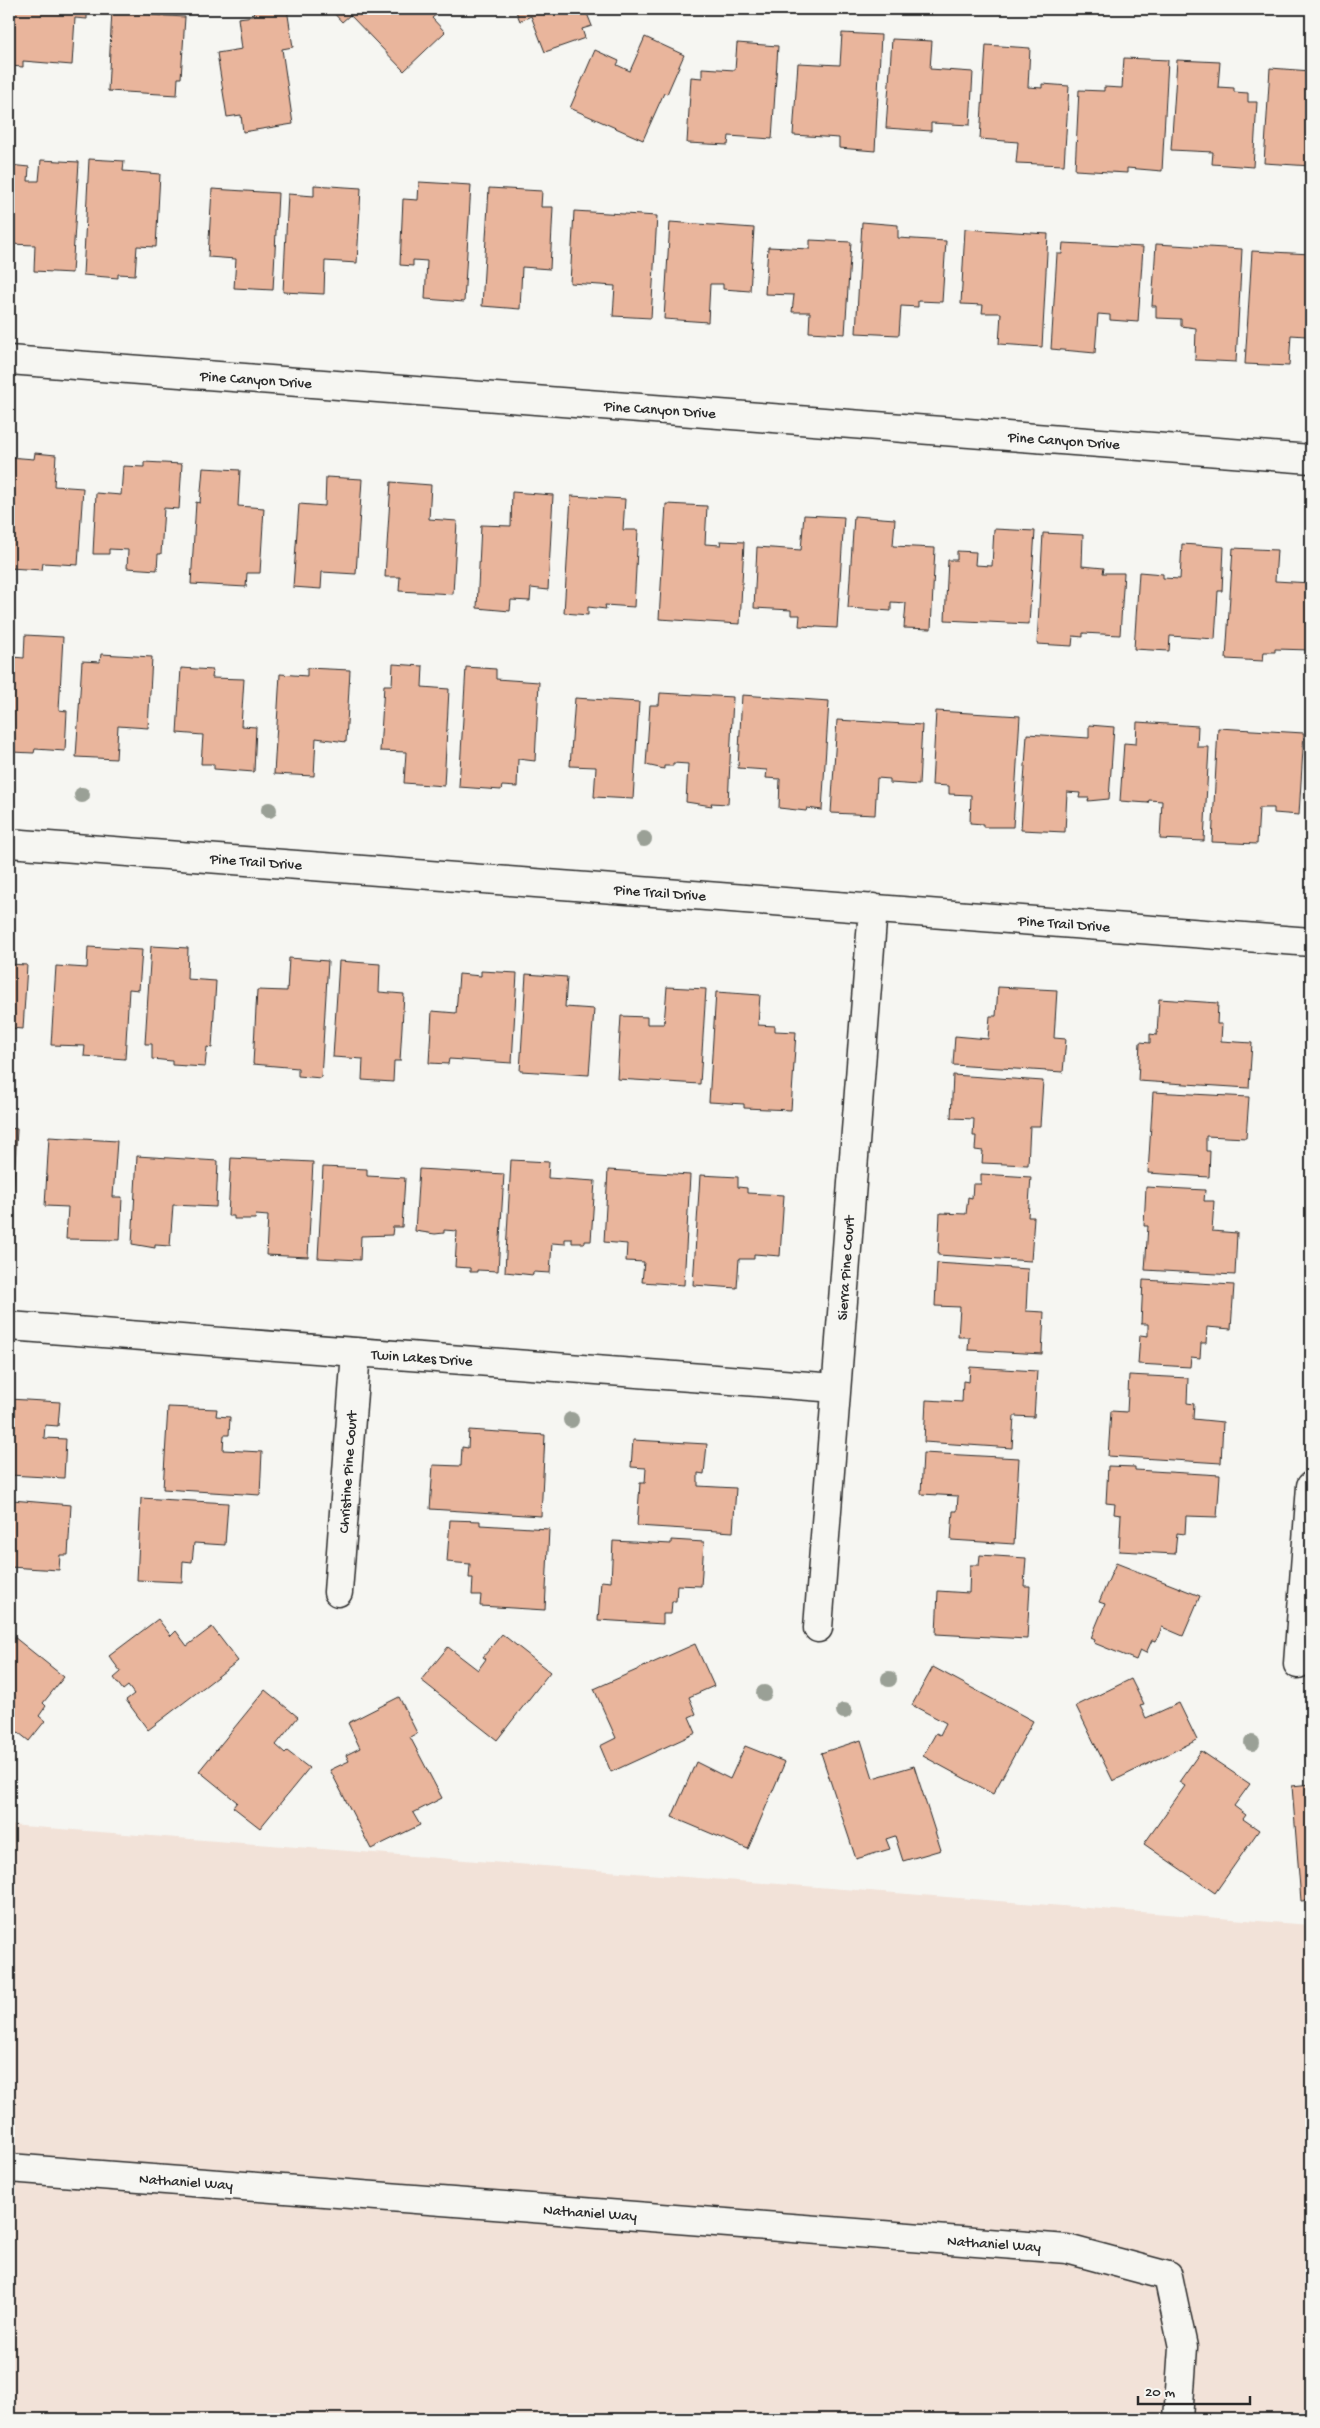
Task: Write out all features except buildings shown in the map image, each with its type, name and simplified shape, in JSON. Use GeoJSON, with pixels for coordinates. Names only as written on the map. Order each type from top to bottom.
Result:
{"type":"FeatureCollection","features":[{"type":"Feature","properties":{"kind":"street","name":"Pine Canyon Drive"},"geometry":{"type":"LineString","coordinates":[[9,360],[1311,459]]}},
{"type":"Feature","properties":{"kind":"street","name":"Pine Trail Drive"},"geometry":{"type":"LineString","coordinates":[[9,843],[1311,942]]}},
{"type":"Feature","properties":{"kind":"street","name":"Sierra Pine Court"},"geometry":{"type":"LineString","coordinates":[[818,1628],[872,908]]}},
{"type":"Feature","properties":{"kind":"street","name":"Twin Lakes Drive"},"geometry":{"type":"LineString","coordinates":[[9,1326],[836,1388]]}},
{"type":"Feature","properties":{"kind":"street","name":"Christine Pine Court"},"geometry":{"type":"LineString","coordinates":[[338,1592],[356,1352]]}},
{"type":"Feature","properties":{"kind":"street"},"geometry":{"type":"LineString","coordinates":[[1298,1664],[1311,1486]]}},
{"type":"Feature","properties":{"kind":"street","name":"Nathaniel Way"},"geometry":{"type":"LineString","coordinates":[[9,2168],[1067,2249],[1168,2276],[1183,2347],[1178,2419]]}},
{"type":"Feature","properties":{"kind":"shaded area"},"geometry":{"type":"Polygon","coordinates":[[[9,1825],[1311,1925],[1311,2419],[9,2419],[9,1825]]]}}]}
